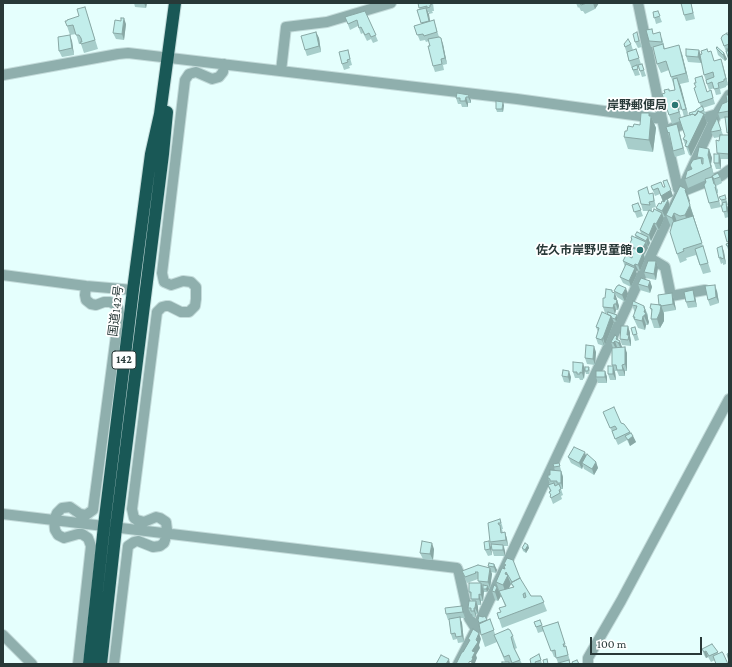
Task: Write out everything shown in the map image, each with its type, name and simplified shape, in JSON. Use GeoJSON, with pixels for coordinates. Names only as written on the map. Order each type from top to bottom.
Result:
{"type":"FeatureCollection","features":[{"type":"Feature","properties":{"kind":"highway","name":"国道142号"},"geometry":{"type":"LineString","coordinates":[[89,664],[104,526],[133,290],[151,154],[160,114],[175,3]]}},
{"type":"Feature","properties":{"kind":"highway","name":"国道142号"},"geometry":{"type":"LineString","coordinates":[[101,664],[116,528],[163,154],[171,76],[168,58]]}},
{"type":"Feature","properties":{"kind":"street"},"geometry":{"type":"LineString","coordinates":[[281,71],[286,27],[327,22],[391,3]]}},
{"type":"Feature","properties":{"kind":"street"},"geometry":{"type":"LineString","coordinates":[[638,3],[664,130],[676,184],[680,192]]}},
{"type":"Feature","properties":{"kind":"street"},"geometry":{"type":"LineString","coordinates":[[3,75],[123,53],[517,99],[662,118]]}},
{"type":"Feature","properties":{"kind":"street"},"geometry":{"type":"LineString","coordinates":[[114,664],[128,546],[138,541],[156,547],[164,543],[167,526],[166,522],[156,517],[141,522],[134,518],[132,509],[157,312],[162,307],[169,306],[181,312],[189,312],[195,306],[196,299],[196,287],[191,282],[183,281],[171,285],[164,282],[162,273],[185,80],[189,74],[196,72],[212,79],[219,78],[223,72],[224,64]]}},
{"type":"Feature","properties":{"kind":"street"},"geometry":{"type":"LineString","coordinates":[[458,664],[476,629],[717,114],[729,95]]}},
{"type":"Feature","properties":{"kind":"street"},"geometry":{"type":"LineString","coordinates":[[664,130],[717,114]]}},
{"type":"Feature","properties":{"kind":"street"},"geometry":{"type":"LineString","coordinates":[[680,192],[721,176],[729,170]]}},
{"type":"Feature","properties":{"kind":"street"},"geometry":{"type":"LineString","coordinates":[[650,258],[665,267],[671,296],[705,290]]}},
{"type":"Feature","properties":{"kind":"street"},"geometry":{"type":"LineString","coordinates":[[3,275],[86,286],[133,290]]}},
{"type":"Feature","properties":{"kind":"street"},"geometry":{"type":"LineString","coordinates":[[78,664],[91,546],[88,538],[82,534],[64,538],[58,535],[55,530],[54,520],[56,513],[62,508],[70,507],[80,514],[86,515],[93,510],[119,313],[118,308],[110,302],[104,302],[96,305],[91,304],[86,300],[86,286]]}},
{"type":"Feature","properties":{"kind":"street"},"geometry":{"type":"LineString","coordinates":[[588,664],[588,658],[729,399]]}},
{"type":"Feature","properties":{"kind":"street"},"geometry":{"type":"LineString","coordinates":[[3,514],[457,568],[469,618],[476,629]]}},
{"type":"Feature","properties":{"kind":"street"},"geometry":{"type":"LineString","coordinates":[[3,635],[32,664]]}},
{"type":"Feature","properties":{"kind":"building"},"geometry":{"type":"Polygon","coordinates":[[[418,3],[432,4],[427,8],[427,6],[419,8],[418,3]]]}},
{"type":"Feature","properties":{"kind":"building"},"geometry":{"type":"Polygon","coordinates":[[[681,3],[691,3],[693,13],[684,15],[681,3]]]}},
{"type":"Feature","properties":{"kind":"building"},"geometry":{"type":"Polygon","coordinates":[[[85,7],[95,40],[81,44],[81,38],[79,35],[76,35],[73,25],[67,26],[65,21],[79,16],[77,9],[85,7]]]}},
{"type":"Feature","properties":{"kind":"building"},"geometry":{"type":"Polygon","coordinates":[[[426,8],[429,21],[421,23],[417,10],[426,8]]]}},
{"type":"Feature","properties":{"kind":"building"},"geometry":{"type":"Polygon","coordinates":[[[365,11],[376,35],[371,37],[369,33],[365,35],[361,27],[359,28],[357,20],[348,24],[345,17],[365,11]]]}},
{"type":"Feature","properties":{"kind":"building"},"geometry":{"type":"Polygon","coordinates":[[[658,11],[660,16],[654,18],[653,12],[658,11]]]}},
{"type":"Feature","properties":{"kind":"building"},"geometry":{"type":"Polygon","coordinates":[[[121,18],[124,18],[122,34],[113,33],[115,20],[121,21],[121,18]]]}},
{"type":"Feature","properties":{"kind":"building"},"geometry":{"type":"Polygon","coordinates":[[[434,20],[437,32],[424,36],[423,34],[417,35],[414,26],[434,20]]]}},
{"type":"Feature","properties":{"kind":"building"},"geometry":{"type":"Polygon","coordinates":[[[652,29],[653,34],[660,32],[662,42],[649,41],[646,30],[652,29]]]}},
{"type":"Feature","properties":{"kind":"building"},"geometry":{"type":"Polygon","coordinates":[[[316,32],[319,46],[305,50],[301,36],[316,32]]]}},
{"type":"Feature","properties":{"kind":"building"},"geometry":{"type":"Polygon","coordinates":[[[637,32],[639,41],[635,42],[633,34],[637,32]]]}},
{"type":"Feature","properties":{"kind":"building"},"geometry":{"type":"Polygon","coordinates":[[[727,33],[727,35],[729,34],[729,44],[724,46],[721,38],[727,33]]]}},
{"type":"Feature","properties":{"kind":"building"},"geometry":{"type":"Polygon","coordinates":[[[70,35],[72,48],[59,51],[58,37],[70,35]]]}},
{"type":"Feature","properties":{"kind":"building"},"geometry":{"type":"Polygon","coordinates":[[[441,38],[445,58],[441,59],[442,64],[433,66],[428,46],[430,46],[428,39],[441,38]]]}},
{"type":"Feature","properties":{"kind":"building"},"geometry":{"type":"Polygon","coordinates":[[[628,39],[631,44],[625,47],[624,44],[628,39]]]}},
{"type":"Feature","properties":{"kind":"building"},"geometry":{"type":"Polygon","coordinates":[[[663,44],[664,49],[679,45],[686,73],[671,77],[666,61],[657,64],[653,47],[663,44]]]}},
{"type":"Feature","properties":{"kind":"building"},"geometry":{"type":"Polygon","coordinates":[[[717,47],[724,53],[723,55],[716,48],[717,47]]]}},
{"type":"Feature","properties":{"kind":"building"},"geometry":{"type":"Polygon","coordinates":[[[636,49],[639,58],[629,61],[627,52],[636,49]]]}},
{"type":"Feature","properties":{"kind":"building"},"geometry":{"type":"Polygon","coordinates":[[[686,49],[699,50],[698,57],[686,56],[686,49]]]}},
{"type":"Feature","properties":{"kind":"building"},"geometry":{"type":"Polygon","coordinates":[[[707,49],[708,52],[711,51],[714,61],[721,59],[726,79],[718,83],[719,88],[714,89],[712,82],[707,84],[706,80],[714,77],[713,72],[704,75],[700,55],[702,54],[701,51],[707,49]]]}},
{"type":"Feature","properties":{"kind":"building"},"geometry":{"type":"Polygon","coordinates":[[[727,49],[729,49],[729,60],[726,51],[728,51],[727,49]]]}},
{"type":"Feature","properties":{"kind":"building"},"geometry":{"type":"Polygon","coordinates":[[[348,50],[350,59],[347,60],[348,62],[342,64],[339,52],[348,50]]]}},
{"type":"Feature","properties":{"kind":"building"},"geometry":{"type":"Polygon","coordinates":[[[642,64],[644,70],[640,71],[638,65],[642,64]]]}},
{"type":"Feature","properties":{"kind":"building"},"geometry":{"type":"Polygon","coordinates":[[[637,65],[638,69],[633,70],[632,67],[637,65]]]}},
{"type":"Feature","properties":{"kind":"building"},"geometry":{"type":"Polygon","coordinates":[[[702,76],[707,92],[711,90],[713,98],[699,103],[694,88],[696,87],[694,83],[696,83],[695,78],[702,76]]]}},
{"type":"Feature","properties":{"kind":"building"},"geometry":{"type":"Polygon","coordinates":[[[677,78],[686,109],[682,110],[679,100],[676,101],[679,112],[669,115],[662,94],[665,93],[664,90],[675,90],[673,79],[677,78]]]}},
{"type":"Feature","properties":{"kind":"building"},"geometry":{"type":"Polygon","coordinates":[[[457,93],[469,95],[466,97],[465,101],[460,101],[460,98],[456,98],[457,93]]]}},
{"type":"Feature","properties":{"kind":"building"},"geometry":{"type":"Polygon","coordinates":[[[728,93],[729,111],[718,113],[722,104],[727,102],[726,95],[728,95],[728,93]]]}},
{"type":"Feature","properties":{"kind":"building"},"geometry":{"type":"Polygon","coordinates":[[[496,101],[503,102],[502,109],[496,109],[496,101]]]}},
{"type":"Feature","properties":{"kind":"building"},"geometry":{"type":"Polygon","coordinates":[[[702,106],[704,110],[700,112],[698,111],[697,114],[690,115],[689,113],[696,111],[702,106]]]}},
{"type":"Feature","properties":{"kind":"building"},"geometry":{"type":"Polygon","coordinates":[[[698,111],[704,114],[688,147],[685,146],[687,141],[683,139],[685,136],[679,118],[693,114],[695,116],[698,111]]]}},
{"type":"Feature","properties":{"kind":"building"},"geometry":{"type":"Polygon","coordinates":[[[641,113],[649,113],[649,116],[651,116],[649,140],[624,137],[628,126],[633,127],[634,124],[640,125],[641,113]]]}},
{"type":"Feature","properties":{"kind":"building"},"geometry":{"type":"Polygon","coordinates":[[[725,117],[729,117],[729,132],[727,133],[725,117]]]}},
{"type":"Feature","properties":{"kind":"building"},"geometry":{"type":"Polygon","coordinates":[[[717,118],[721,130],[711,132],[711,130],[717,118]]]}},
{"type":"Feature","properties":{"kind":"building"},"geometry":{"type":"Polygon","coordinates":[[[677,124],[683,148],[673,151],[669,132],[668,133],[666,127],[677,124]]]}},
{"type":"Feature","properties":{"kind":"building"},"geometry":{"type":"Polygon","coordinates":[[[720,135],[729,135],[729,154],[717,153],[716,140],[719,141],[720,135]]]}},
{"type":"Feature","properties":{"kind":"building"},"geometry":{"type":"Polygon","coordinates":[[[699,147],[709,149],[708,155],[711,167],[685,179],[687,171],[692,169],[690,165],[693,160],[701,158],[703,164],[703,158],[697,157],[699,147]]]}},
{"type":"Feature","properties":{"kind":"building"},"geometry":{"type":"Polygon","coordinates":[[[714,154],[719,154],[719,163],[714,163],[714,154]]]}},
{"type":"Feature","properties":{"kind":"building"},"geometry":{"type":"Polygon","coordinates":[[[718,173],[720,177],[714,179],[712,176],[718,173]]]}},
{"type":"Feature","properties":{"kind":"building"},"geometry":{"type":"Polygon","coordinates":[[[712,177],[719,201],[709,203],[704,185],[706,182],[705,179],[712,177]]]}},
{"type":"Feature","properties":{"kind":"building"},"geometry":{"type":"Polygon","coordinates":[[[667,180],[671,190],[661,196],[658,188],[653,190],[651,186],[661,182],[663,187],[665,187],[663,181],[667,180]]]}},
{"type":"Feature","properties":{"kind":"building"},"geometry":{"type":"Polygon","coordinates":[[[680,186],[686,189],[685,190],[690,205],[685,215],[680,216],[674,213],[672,218],[666,215],[680,186]]]}},
{"type":"Feature","properties":{"kind":"building"},"geometry":{"type":"Polygon","coordinates":[[[647,187],[649,194],[653,193],[654,201],[649,202],[650,205],[641,204],[638,191],[647,187]]]}},
{"type":"Feature","properties":{"kind":"building"},"geometry":{"type":"Polygon","coordinates":[[[725,195],[726,199],[721,200],[719,197],[725,195]]]}},
{"type":"Feature","properties":{"kind":"building"},"geometry":{"type":"Polygon","coordinates":[[[666,199],[668,200],[662,211],[656,208],[659,203],[661,204],[662,201],[664,202],[666,199]]]}},
{"type":"Feature","properties":{"kind":"building"},"geometry":{"type":"Polygon","coordinates":[[[726,202],[727,211],[723,212],[721,205],[723,205],[722,203],[726,202]]]}},
{"type":"Feature","properties":{"kind":"building"},"geometry":{"type":"Polygon","coordinates":[[[638,203],[641,210],[634,212],[632,205],[638,203]]]}},
{"type":"Feature","properties":{"kind":"building"},"geometry":{"type":"Polygon","coordinates":[[[654,209],[662,213],[656,224],[654,223],[649,235],[640,230],[649,210],[653,212],[654,209]]]}},
{"type":"Feature","properties":{"kind":"building"},"geometry":{"type":"Polygon","coordinates":[[[693,216],[702,243],[683,249],[684,251],[677,254],[670,232],[673,222],[693,216]]]}},
{"type":"Feature","properties":{"kind":"building"},"geometry":{"type":"Polygon","coordinates":[[[729,230],[729,241],[727,242],[724,231],[729,230]]]}},
{"type":"Feature","properties":{"kind":"building"},"geometry":{"type":"Polygon","coordinates":[[[637,232],[648,237],[646,241],[635,235],[637,232]]]}},
{"type":"Feature","properties":{"kind":"building"},"geometry":{"type":"Polygon","coordinates":[[[632,236],[646,242],[641,251],[629,245],[632,236]]]}},
{"type":"Feature","properties":{"kind":"building"},"geometry":{"type":"Polygon","coordinates":[[[703,246],[708,263],[700,265],[695,249],[703,246]]]}},
{"type":"Feature","properties":{"kind":"building"},"geometry":{"type":"Polygon","coordinates":[[[722,246],[724,258],[721,259],[721,257],[719,258],[717,248],[722,246]]]}},
{"type":"Feature","properties":{"kind":"building"},"geometry":{"type":"Polygon","coordinates":[[[633,248],[643,253],[638,265],[635,264],[634,266],[623,261],[626,255],[632,258],[633,253],[631,252],[633,248]]]}},
{"type":"Feature","properties":{"kind":"building"},"geometry":{"type":"Polygon","coordinates":[[[648,261],[656,261],[654,274],[644,272],[648,261]]]}},
{"type":"Feature","properties":{"kind":"building"},"geometry":{"type":"Polygon","coordinates":[[[626,264],[635,268],[629,281],[620,277],[626,264]]]}},
{"type":"Feature","properties":{"kind":"building"},"geometry":{"type":"Polygon","coordinates":[[[641,278],[650,281],[648,287],[638,284],[641,278]]]}},
{"type":"Feature","properties":{"kind":"building"},"geometry":{"type":"Polygon","coordinates":[[[619,285],[626,288],[622,295],[614,291],[619,285]]]}},
{"type":"Feature","properties":{"kind":"building"},"geometry":{"type":"Polygon","coordinates":[[[715,285],[716,297],[708,300],[705,286],[715,285]]]}},
{"type":"Feature","properties":{"kind":"building"},"geometry":{"type":"Polygon","coordinates":[[[606,289],[612,290],[612,292],[615,293],[614,299],[617,300],[613,308],[603,307],[603,298],[605,298],[606,289]]]}},
{"type":"Feature","properties":{"kind":"building"},"geometry":{"type":"Polygon","coordinates":[[[693,290],[695,301],[686,302],[684,292],[693,290]]]}},
{"type":"Feature","properties":{"kind":"building"},"geometry":{"type":"Polygon","coordinates":[[[672,293],[673,304],[659,305],[658,295],[672,293]]]}},
{"type":"Feature","properties":{"kind":"building"},"geometry":{"type":"Polygon","coordinates":[[[633,301],[644,306],[644,312],[646,313],[643,316],[642,321],[634,319],[635,317],[633,317],[637,306],[632,305],[633,301]]]}},
{"type":"Feature","properties":{"kind":"building"},"geometry":{"type":"Polygon","coordinates":[[[651,304],[661,305],[657,319],[651,319],[651,304]]]}},
{"type":"Feature","properties":{"kind":"building"},"geometry":{"type":"Polygon","coordinates":[[[602,312],[611,316],[602,340],[596,338],[599,328],[596,327],[602,312]]]}},
{"type":"Feature","properties":{"kind":"building"},"geometry":{"type":"Polygon","coordinates":[[[608,312],[617,315],[615,319],[607,314],[608,312]]]}},
{"type":"Feature","properties":{"kind":"building"},"geometry":{"type":"Polygon","coordinates":[[[621,326],[628,326],[628,340],[620,339],[621,326]]]}},
{"type":"Feature","properties":{"kind":"building"},"geometry":{"type":"Polygon","coordinates":[[[635,327],[637,334],[633,335],[631,328],[635,327]]]}},
{"type":"Feature","properties":{"kind":"building"},"geometry":{"type":"Polygon","coordinates":[[[615,335],[617,337],[616,339],[620,341],[619,343],[615,341],[613,343],[611,342],[615,335]]]}},
{"type":"Feature","properties":{"kind":"building"},"geometry":{"type":"Polygon","coordinates":[[[586,345],[594,346],[593,359],[585,358],[586,345]]]}},
{"type":"Feature","properties":{"kind":"building"},"geometry":{"type":"Polygon","coordinates":[[[625,347],[625,364],[622,365],[623,370],[617,370],[616,365],[612,365],[612,348],[625,347]]]}},
{"type":"Feature","properties":{"kind":"building"},"geometry":{"type":"Polygon","coordinates":[[[573,362],[583,363],[582,373],[580,372],[580,374],[577,374],[577,372],[573,372],[573,362]]]}},
{"type":"Feature","properties":{"kind":"building"},"geometry":{"type":"Polygon","coordinates":[[[608,366],[613,366],[613,374],[608,374],[608,366]]]}},
{"type":"Feature","properties":{"kind":"building"},"geometry":{"type":"Polygon","coordinates":[[[585,367],[589,367],[588,371],[585,371],[585,367]]]}},
{"type":"Feature","properties":{"kind":"building"},"geometry":{"type":"Polygon","coordinates":[[[563,370],[569,371],[568,377],[562,376],[563,370]]]}},
{"type":"Feature","properties":{"kind":"building"},"geometry":{"type":"Polygon","coordinates":[[[596,371],[605,371],[605,377],[596,377],[596,371]]]}},
{"type":"Feature","properties":{"kind":"building"},"geometry":{"type":"Polygon","coordinates":[[[614,407],[621,423],[624,424],[630,432],[615,439],[612,431],[617,429],[615,426],[610,428],[603,412],[614,407]]]}},
{"type":"Feature","properties":{"kind":"building"},"geometry":{"type":"Polygon","coordinates":[[[631,433],[633,436],[628,440],[625,436],[631,433]]]}},
{"type":"Feature","properties":{"kind":"building"},"geometry":{"type":"Polygon","coordinates":[[[574,447],[585,452],[579,463],[568,457],[574,447]]]}},
{"type":"Feature","properties":{"kind":"building"},"geometry":{"type":"Polygon","coordinates":[[[587,454],[596,462],[592,469],[582,463],[587,454]]]}},
{"type":"Feature","properties":{"kind":"building"},"geometry":{"type":"Polygon","coordinates":[[[559,463],[560,466],[554,467],[553,464],[559,463]]]}},
{"type":"Feature","properties":{"kind":"building"},"geometry":{"type":"Polygon","coordinates":[[[550,470],[561,471],[561,483],[557,483],[557,481],[550,481],[548,475],[550,475],[550,470]]]}},
{"type":"Feature","properties":{"kind":"building"},"geometry":{"type":"Polygon","coordinates":[[[554,483],[555,486],[559,484],[561,489],[559,490],[560,493],[551,498],[549,492],[551,491],[548,485],[554,483]]]}},
{"type":"Feature","properties":{"kind":"building"},"geometry":{"type":"Polygon","coordinates":[[[500,519],[501,523],[498,523],[500,525],[501,533],[505,532],[506,540],[490,542],[488,523],[500,519]]]}},
{"type":"Feature","properties":{"kind":"building"},"geometry":{"type":"Polygon","coordinates":[[[422,541],[432,543],[430,554],[420,553],[422,541]]]}},
{"type":"Feature","properties":{"kind":"building"},"geometry":{"type":"Polygon","coordinates":[[[489,541],[490,549],[485,550],[484,542],[489,541]]]}},
{"type":"Feature","properties":{"kind":"building"},"geometry":{"type":"Polygon","coordinates":[[[525,543],[528,545],[525,550],[522,548],[525,543]]]}},
{"type":"Feature","properties":{"kind":"building"},"geometry":{"type":"Polygon","coordinates":[[[491,544],[503,545],[503,550],[492,550],[491,544]]]}},
{"type":"Feature","properties":{"kind":"building"},"geometry":{"type":"Polygon","coordinates":[[[507,558],[513,560],[520,578],[512,582],[508,575],[503,585],[496,582],[502,568],[505,569],[504,566],[506,565],[504,564],[507,558]]]}},
{"type":"Feature","properties":{"kind":"building"},"geometry":{"type":"Polygon","coordinates":[[[489,563],[494,564],[494,567],[488,566],[489,563]]]}},
{"type":"Feature","properties":{"kind":"building"},"geometry":{"type":"Polygon","coordinates":[[[478,565],[490,568],[488,582],[478,581],[478,572],[465,577],[462,571],[478,565]]]}},
{"type":"Feature","properties":{"kind":"building"},"geometry":{"type":"Polygon","coordinates":[[[520,578],[531,596],[541,596],[544,602],[499,619],[497,613],[501,612],[499,608],[506,606],[499,591],[514,587],[511,583],[520,578]]]}},
{"type":"Feature","properties":{"kind":"building"},"geometry":{"type":"Polygon","coordinates":[[[469,583],[481,583],[481,595],[479,594],[479,599],[471,599],[469,583]]]}},
{"type":"Feature","properties":{"kind":"building"},"geometry":{"type":"Polygon","coordinates":[[[483,585],[488,586],[486,589],[483,589],[483,585]]]}},
{"type":"Feature","properties":{"kind":"building"},"geometry":{"type":"Polygon","coordinates":[[[494,585],[497,587],[495,592],[492,591],[494,585]]]}},
{"type":"Feature","properties":{"kind":"building"},"geometry":{"type":"Polygon","coordinates":[[[469,601],[476,601],[474,611],[471,611],[471,608],[468,608],[469,601]]]}},
{"type":"Feature","properties":{"kind":"building"},"geometry":{"type":"Polygon","coordinates":[[[462,606],[463,612],[446,614],[445,608],[462,606]]]}},
{"type":"Feature","properties":{"kind":"building"},"geometry":{"type":"Polygon","coordinates":[[[479,616],[485,616],[487,620],[479,623],[479,616]]]}},
{"type":"Feature","properties":{"kind":"building"},"geometry":{"type":"Polygon","coordinates":[[[460,617],[462,636],[456,637],[455,633],[451,634],[449,619],[460,617]]]}},
{"type":"Feature","properties":{"kind":"building"},"geometry":{"type":"Polygon","coordinates":[[[490,619],[494,630],[481,635],[479,624],[490,619]]]}},
{"type":"Feature","properties":{"kind":"building"},"geometry":{"type":"Polygon","coordinates":[[[540,620],[542,625],[536,627],[534,622],[540,620]]]}},
{"type":"Feature","properties":{"kind":"building"},"geometry":{"type":"Polygon","coordinates":[[[558,622],[565,644],[563,644],[564,647],[566,646],[568,655],[556,658],[555,650],[551,651],[542,627],[558,622]]]}},
{"type":"Feature","properties":{"kind":"building"},"geometry":{"type":"Polygon","coordinates":[[[473,629],[479,633],[476,640],[478,642],[472,651],[475,652],[473,658],[468,664],[456,664],[470,640],[468,639],[473,629]]]}},
{"type":"Feature","properties":{"kind":"building"},"geometry":{"type":"Polygon","coordinates":[[[508,629],[513,636],[511,637],[514,648],[520,660],[512,663],[509,655],[504,657],[494,635],[508,629]]]}},
{"type":"Feature","properties":{"kind":"building"},"geometry":{"type":"Polygon","coordinates":[[[712,644],[718,652],[709,656],[706,651],[704,652],[702,649],[712,644]]]}},
{"type":"Feature","properties":{"kind":"building"},"geometry":{"type":"Polygon","coordinates":[[[722,652],[728,664],[716,664],[713,656],[722,652]]]}},
{"type":"Feature","properties":{"kind":"building"},"geometry":{"type":"Polygon","coordinates":[[[539,654],[541,660],[535,662],[536,664],[531,664],[530,659],[539,654]]]}},
{"type":"Feature","properties":{"kind":"building"},"geometry":{"type":"Polygon","coordinates":[[[441,655],[449,659],[446,664],[436,664],[441,655]]]}},
{"type":"Feature","properties":{"kind":"building"},"geometry":{"type":"Polygon","coordinates":[[[547,659],[548,664],[544,664],[543,660],[547,659]]]}},
{"type":"Feature","properties":{"kind":"building"},"geometry":{"type":"Polygon","coordinates":[[[569,660],[570,664],[555,664],[569,660]]]}},
{"type":"Feature","properties":{"kind":"building"},"geometry":{"type":"Polygon","coordinates":[[[577,660],[579,664],[573,664],[572,662],[577,660]]]}},
{"type":"Feature","properties":{"kind":"building"},"geometry":{"type":"Polygon","coordinates":[[[502,662],[509,662],[509,664],[502,664],[502,662]]]}},
{"type":"Feature","properties":{"kind":"place","name":"岸野郵便局"},"geometry":{"type":"Point","coordinates":[675,105]}},
{"type":"Feature","properties":{"kind":"place","name":"佐久市岸野児童館"},"geometry":{"type":"Point","coordinates":[640,250]}}]}
